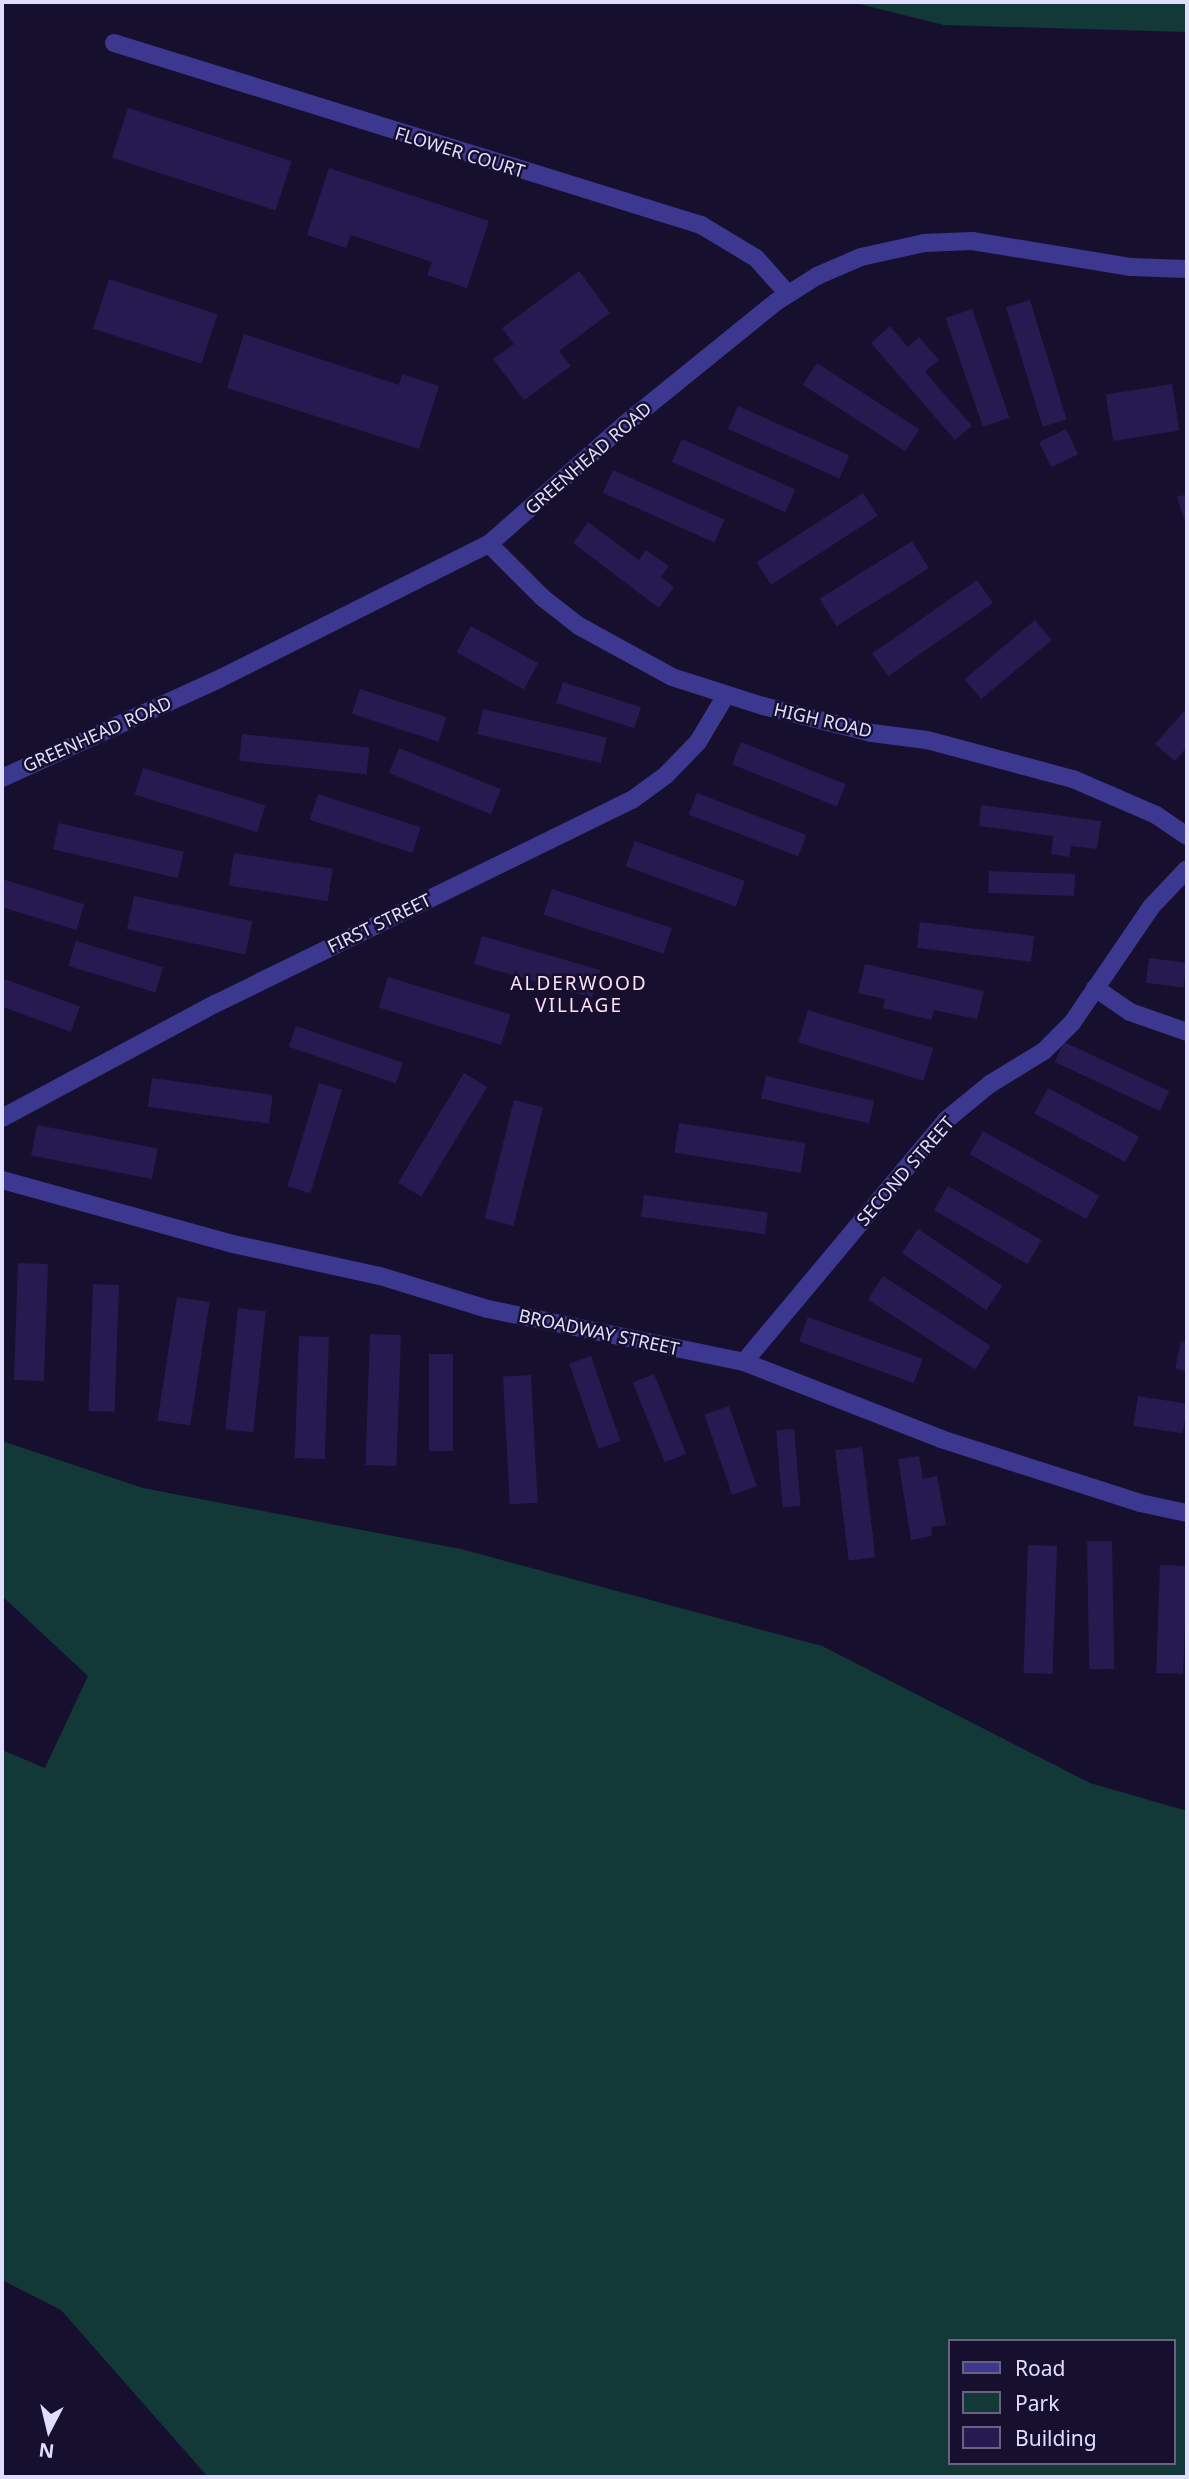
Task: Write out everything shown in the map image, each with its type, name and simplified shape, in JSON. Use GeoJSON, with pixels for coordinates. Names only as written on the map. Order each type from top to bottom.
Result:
{"type":"FeatureCollection","features":[{"type":"Feature","properties":{"kind":"street","name":"FLOWER COURT"},"geometry":{"type":"LineString","coordinates":[[114,43],[701,225],[756,258],[788,294]]}},
{"type":"Feature","properties":{"kind":"street","name":"GREENHEAD ROAD"},"geometry":{"type":"LineString","coordinates":[[2,778],[221,678],[489,544],[624,425],[788,294],[861,257],[924,243],[972,241],[1131,267],[1187,269]]}},
{"type":"Feature","properties":{"kind":"street","name":"HIGH ROAD"},"geometry":{"type":"LineString","coordinates":[[489,544],[543,598],[605,642],[673,677],[726,695],[1073,779],[1156,815],[1187,836]]}},
{"type":"Feature","properties":{"kind":"street","name":"FIRST STREET"},"geometry":{"type":"LineString","coordinates":[[2,1118],[215,1004],[632,800],[666,775],[698,742],[726,695]]}},
{"type":"Feature","properties":{"kind":"street","name":"SECOND STREET"},"geometry":{"type":"LineString","coordinates":[[744,1362],[946,1120],[990,1084],[1044,1051],[1072,1023],[1151,907],[1187,869]]}},
{"type":"Feature","properties":{"kind":"street"},"geometry":{"type":"LineString","coordinates":[[1096,988],[1130,1012],[1187,1032]]}},
{"type":"Feature","properties":{"kind":"street","name":"BROADWAY STREET"},"geometry":{"type":"LineString","coordinates":[[2,1180],[233,1244],[380,1276],[488,1309],[744,1362],[941,1439],[1140,1503],[1187,1513]]}},
{"type":"Feature","properties":{"kind":"green space"},"geometry":{"type":"Polygon","coordinates":[[[851,2],[1187,2],[1187,32],[944,25],[851,2]]]}},
{"type":"Feature","properties":{"kind":"green space"},"geometry":{"type":"Polygon","coordinates":[[[2,1441],[143,1488],[461,1549],[822,1646],[1090,1783],[1187,1811],[1187,2477],[208,2477],[61,2310],[2,2280],[2,1750],[45,1768],[88,1676],[2,1596],[2,1441]]]}},
{"type":"Feature","properties":{"kind":"building"},"geometry":{"type":"Polygon","coordinates":[[[128,108],[292,161],[276,211],[112,157],[128,108]]]}},
{"type":"Feature","properties":{"kind":"building"},"geometry":{"type":"Polygon","coordinates":[[[329,168],[489,221],[467,288],[427,275],[432,262],[351,235],[346,248],[307,235],[329,168]]]}},
{"type":"Feature","properties":{"kind":"building"},"geometry":{"type":"Polygon","coordinates":[[[579,271],[610,313],[559,351],[571,366],[524,400],[493,359],[514,344],[502,328],[579,271]]]}},
{"type":"Feature","properties":{"kind":"building"},"geometry":{"type":"Polygon","coordinates":[[[109,279],[217,314],[201,364],[93,328],[109,279]]]}},
{"type":"Feature","properties":{"kind":"building"},"geometry":{"type":"Polygon","coordinates":[[[1030,300],[1067,420],[1043,427],[1006,307],[1030,300]]]}},
{"type":"Feature","properties":{"kind":"building"},"geometry":{"type":"Polygon","coordinates":[[[972,309],[1009,418],[983,427],[946,318],[972,309]]]}},
{"type":"Feature","properties":{"kind":"building"},"geometry":{"type":"Polygon","coordinates":[[[890,326],[908,347],[919,337],[939,360],[925,372],[972,426],[955,440],[871,343],[890,326]]]}},
{"type":"Feature","properties":{"kind":"building"},"geometry":{"type":"Polygon","coordinates":[[[244,334],[399,385],[402,374],[439,386],[419,449],[227,388],[244,334]]]}},
{"type":"Feature","properties":{"kind":"building"},"geometry":{"type":"Polygon","coordinates":[[[817,363],[919,429],[905,451],[803,385],[817,363]]]}},
{"type":"Feature","properties":{"kind":"building"},"geometry":{"type":"Polygon","coordinates":[[[1172,384],[1179,430],[1113,441],[1106,394],[1172,384]]]}},
{"type":"Feature","properties":{"kind":"building"},"geometry":{"type":"Polygon","coordinates":[[[738,406],[849,456],[839,478],[728,429],[738,406]]]}},
{"type":"Feature","properties":{"kind":"building"},"geometry":{"type":"Polygon","coordinates":[[[1066,429],[1078,454],[1051,467],[1039,442],[1066,429]]]}},
{"type":"Feature","properties":{"kind":"building"},"geometry":{"type":"Polygon","coordinates":[[[682,439],[795,489],[785,512],[672,462],[682,439]]]}},
{"type":"Feature","properties":{"kind":"building"},"geometry":{"type":"Polygon","coordinates":[[[613,470],[724,520],[714,542],[603,493],[613,470]]]}},
{"type":"Feature","properties":{"kind":"building"},"geometry":{"type":"Polygon","coordinates":[[[863,493],[878,516],[771,585],[756,562],[863,493]]]}},
{"type":"Feature","properties":{"kind":"building"},"geometry":{"type":"Polygon","coordinates":[[[1187,494],[1187,518],[1184,519],[1177,497],[1187,494]]]}},
{"type":"Feature","properties":{"kind":"building"},"geometry":{"type":"Polygon","coordinates":[[[588,522],[639,560],[646,550],[669,566],[661,577],[674,587],[659,608],[573,543],[588,522]]]}},
{"type":"Feature","properties":{"kind":"building"},"geometry":{"type":"Polygon","coordinates":[[[912,541],[929,568],[837,626],[820,599],[912,541]]]}},
{"type":"Feature","properties":{"kind":"building"},"geometry":{"type":"Polygon","coordinates":[[[977,580],[993,603],[888,676],[872,653],[977,580]]]}},
{"type":"Feature","properties":{"kind":"building"},"geometry":{"type":"Polygon","coordinates":[[[1035,620],[1052,640],[981,699],[965,679],[1035,620]]]}},
{"type":"Feature","properties":{"kind":"building"},"geometry":{"type":"Polygon","coordinates":[[[471,626],[538,663],[524,690],[456,652],[471,626]]]}},
{"type":"Feature","properties":{"kind":"building"},"geometry":{"type":"Polygon","coordinates":[[[563,682],[641,707],[634,728],[556,703],[563,682]]]}},
{"type":"Feature","properties":{"kind":"building"},"geometry":{"type":"Polygon","coordinates":[[[360,689],[447,717],[439,742],[352,714],[360,689]]]}},
{"type":"Feature","properties":{"kind":"building"},"geometry":{"type":"Polygon","coordinates":[[[1187,708],[1187,747],[1175,761],[1155,744],[1187,708]]]}},
{"type":"Feature","properties":{"kind":"building"},"geometry":{"type":"Polygon","coordinates":[[[483,709],[607,738],[601,763],[477,734],[483,709]]]}},
{"type":"Feature","properties":{"kind":"building"},"geometry":{"type":"Polygon","coordinates":[[[242,734],[369,747],[366,774],[239,761],[242,734]]]}},
{"type":"Feature","properties":{"kind":"building"},"geometry":{"type":"Polygon","coordinates":[[[741,742],[846,784],[837,807],[732,764],[741,742]]]}},
{"type":"Feature","properties":{"kind":"building"},"geometry":{"type":"Polygon","coordinates":[[[399,748],[501,789],[491,814],[389,773],[399,748]]]}},
{"type":"Feature","properties":{"kind":"building"},"geometry":{"type":"Polygon","coordinates":[[[143,768],[265,805],[257,832],[135,795],[143,768]]]}},
{"type":"Feature","properties":{"kind":"building"},"geometry":{"type":"Polygon","coordinates":[[[697,793],[806,835],[798,856],[689,814],[697,793]]]}},
{"type":"Feature","properties":{"kind":"building"},"geometry":{"type":"Polygon","coordinates":[[[318,794],[421,827],[412,853],[310,820],[318,794]]]}},
{"type":"Feature","properties":{"kind":"building"},"geometry":{"type":"Polygon","coordinates":[[[981,805],[1101,821],[1097,849],[1071,846],[1069,857],[1051,854],[1053,836],[979,826],[981,805]]]}},
{"type":"Feature","properties":{"kind":"building"},"geometry":{"type":"Polygon","coordinates":[[[59,823],[184,852],[178,878],[53,849],[59,823]]]}},
{"type":"Feature","properties":{"kind":"building"},"geometry":{"type":"Polygon","coordinates":[[[635,841],[745,881],[736,906],[626,866],[635,841]]]}},
{"type":"Feature","properties":{"kind":"building"},"geometry":{"type":"Polygon","coordinates":[[[234,853],[333,869],[328,901],[229,886],[234,853]]]}},
{"type":"Feature","properties":{"kind":"building"},"geometry":{"type":"Polygon","coordinates":[[[989,871],[1075,874],[1074,896],[988,893],[989,871]]]}},
{"type":"Feature","properties":{"kind":"building"},"geometry":{"type":"Polygon","coordinates":[[[2,879],[84,904],[76,930],[2,907],[2,879]]]}},
{"type":"Feature","properties":{"kind":"building"},"geometry":{"type":"Polygon","coordinates":[[[552,889],[672,928],[663,954],[544,915],[552,889]]]}},
{"type":"Feature","properties":{"kind":"building"},"geometry":{"type":"Polygon","coordinates":[[[134,896],[252,921],[245,954],[127,929],[134,896]]]}},
{"type":"Feature","properties":{"kind":"building"},"geometry":{"type":"Polygon","coordinates":[[[920,922],[1034,936],[1031,962],[917,948],[920,922]]]}},
{"type":"Feature","properties":{"kind":"building"},"geometry":{"type":"Polygon","coordinates":[[[482,936],[600,970],[592,998],[474,964],[482,936]]]}},
{"type":"Feature","properties":{"kind":"building"},"geometry":{"type":"Polygon","coordinates":[[[76,941],[163,968],[155,992],[68,966],[76,941]]]}},
{"type":"Feature","properties":{"kind":"building"},"geometry":{"type":"Polygon","coordinates":[[[1149,958],[1187,963],[1184,987],[1146,983],[1149,958]]]}},
{"type":"Feature","properties":{"kind":"building"},"geometry":{"type":"Polygon","coordinates":[[[865,964],[984,991],[977,1019],[934,1010],[931,1020],[883,1008],[885,999],[858,993],[865,964]]]}},
{"type":"Feature","properties":{"kind":"building"},"geometry":{"type":"Polygon","coordinates":[[[388,977],[510,1014],[501,1045],[379,1008],[388,977]]]}},
{"type":"Feature","properties":{"kind":"building"},"geometry":{"type":"Polygon","coordinates":[[[2,978],[80,1006],[71,1032],[2,1007],[2,978]]]}},
{"type":"Feature","properties":{"kind":"building"},"geometry":{"type":"Polygon","coordinates":[[[808,1010],[933,1048],[923,1081],[798,1043],[808,1010]]]}},
{"type":"Feature","properties":{"kind":"building"},"geometry":{"type":"Polygon","coordinates":[[[296,1026],[403,1063],[396,1084],[289,1047],[296,1026]]]}},
{"type":"Feature","properties":{"kind":"building"},"geometry":{"type":"Polygon","coordinates":[[[1064,1042],[1169,1091],[1160,1111],[1055,1062],[1064,1042]]]}},
{"type":"Feature","properties":{"kind":"building"},"geometry":{"type":"Polygon","coordinates":[[[464,1073],[487,1087],[421,1197],[398,1183],[464,1073]]]}},
{"type":"Feature","properties":{"kind":"building"},"geometry":{"type":"Polygon","coordinates":[[[766,1076],[874,1101],[869,1123],[761,1098],[766,1076]]]}},
{"type":"Feature","properties":{"kind":"building"},"geometry":{"type":"Polygon","coordinates":[[[152,1078],[273,1095],[269,1124],[148,1107],[152,1078]]]}},
{"type":"Feature","properties":{"kind":"building"},"geometry":{"type":"Polygon","coordinates":[[[319,1083],[342,1090],[310,1193],[287,1186],[319,1083]]]}},
{"type":"Feature","properties":{"kind":"building"},"geometry":{"type":"Polygon","coordinates":[[[1048,1088],[1139,1136],[1125,1162],[1034,1114],[1048,1088]]]}},
{"type":"Feature","properties":{"kind":"building"},"geometry":{"type":"Polygon","coordinates":[[[514,1100],[543,1107],[514,1226],[484,1218],[514,1100]]]}},
{"type":"Feature","properties":{"kind":"building"},"geometry":{"type":"Polygon","coordinates":[[[679,1123],[805,1143],[801,1173],[674,1153],[679,1123]]]}},
{"type":"Feature","properties":{"kind":"building"},"geometry":{"type":"Polygon","coordinates":[[[37,1125],[158,1148],[152,1179],[31,1155],[37,1125]]]}},
{"type":"Feature","properties":{"kind":"building"},"geometry":{"type":"Polygon","coordinates":[[[983,1131],[1099,1195],[1086,1219],[970,1155],[983,1131]]]}},
{"type":"Feature","properties":{"kind":"building"},"geometry":{"type":"Polygon","coordinates":[[[948,1186],[1042,1240],[1028,1264],[934,1210],[948,1186]]]}},
{"type":"Feature","properties":{"kind":"building"},"geometry":{"type":"Polygon","coordinates":[[[644,1195],[768,1212],[765,1234],[641,1217],[644,1195]]]}},
{"type":"Feature","properties":{"kind":"building"},"geometry":{"type":"Polygon","coordinates":[[[918,1229],[1003,1286],[986,1310],[902,1253],[918,1229]]]}},
{"type":"Feature","properties":{"kind":"building"},"geometry":{"type":"Polygon","coordinates":[[[18,1263],[48,1264],[44,1381],[14,1380],[18,1263]]]}},
{"type":"Feature","properties":{"kind":"building"},"geometry":{"type":"Polygon","coordinates":[[[883,1276],[990,1346],[975,1369],[868,1299],[883,1276]]]}},
{"type":"Feature","properties":{"kind":"building"},"geometry":{"type":"Polygon","coordinates":[[[93,1284],[119,1285],[115,1412],[89,1411],[93,1284]]]}},
{"type":"Feature","properties":{"kind":"building"},"geometry":{"type":"Polygon","coordinates":[[[177,1297],[210,1302],[190,1426],[157,1420],[177,1297]]]}},
{"type":"Feature","properties":{"kind":"building"},"geometry":{"type":"Polygon","coordinates":[[[238,1308],[266,1311],[253,1432],[225,1429],[238,1308]]]}},
{"type":"Feature","properties":{"kind":"building"},"geometry":{"type":"Polygon","coordinates":[[[808,1317],[923,1359],[914,1383],[799,1341],[808,1317]]]}},
{"type":"Feature","properties":{"kind":"building"},"geometry":{"type":"Polygon","coordinates":[[[370,1334],[401,1335],[396,1466],[365,1465],[370,1334]]]}},
{"type":"Feature","properties":{"kind":"building"},"geometry":{"type":"Polygon","coordinates":[[[299,1336],[329,1337],[325,1459],[295,1458],[299,1336]]]}},
{"type":"Feature","properties":{"kind":"building"},"geometry":{"type":"Polygon","coordinates":[[[1181,1341],[1187,1343],[1187,1371],[1175,1369],[1181,1341]]]}},
{"type":"Feature","properties":{"kind":"building"},"geometry":{"type":"Polygon","coordinates":[[[429,1354],[453,1354],[453,1451],[429,1451],[429,1354]]]}},
{"type":"Feature","properties":{"kind":"building"},"geometry":{"type":"Polygon","coordinates":[[[591,1356],[620,1441],[599,1449],[569,1363],[591,1356]]]}},
{"type":"Feature","properties":{"kind":"building"},"geometry":{"type":"Polygon","coordinates":[[[654,1374],[686,1454],[665,1462],[633,1383],[654,1374]]]}},
{"type":"Feature","properties":{"kind":"building"},"geometry":{"type":"Polygon","coordinates":[[[531,1375],[538,1503],[510,1504],[503,1376],[531,1375]]]}},
{"type":"Feature","properties":{"kind":"building"},"geometry":{"type":"Polygon","coordinates":[[[1138,1396],[1187,1404],[1183,1433],[1133,1426],[1138,1396]]]}},
{"type":"Feature","properties":{"kind":"building"},"geometry":{"type":"Polygon","coordinates":[[[729,1406],[757,1486],[732,1495],[704,1414],[729,1406]]]}},
{"type":"Feature","properties":{"kind":"building"},"geometry":{"type":"Polygon","coordinates":[[[794,1429],[801,1506],[783,1507],[776,1431],[794,1429]]]}},
{"type":"Feature","properties":{"kind":"building"},"geometry":{"type":"Polygon","coordinates":[[[862,1447],[876,1557],[849,1560],[835,1450],[862,1447]]]}},
{"type":"Feature","properties":{"kind":"building"},"geometry":{"type":"Polygon","coordinates":[[[919,1456],[923,1479],[937,1476],[946,1525],[931,1527],[932,1536],[911,1540],[898,1459],[919,1456]]]}},
{"type":"Feature","properties":{"kind":"building"},"geometry":{"type":"Polygon","coordinates":[[[1087,1541],[1112,1541],[1114,1669],[1089,1669],[1087,1541]]]}},
{"type":"Feature","properties":{"kind":"building"},"geometry":{"type":"Polygon","coordinates":[[[1028,1545],[1057,1546],[1053,1674],[1024,1673],[1028,1545]]]}},
{"type":"Feature","properties":{"kind":"building"},"geometry":{"type":"Polygon","coordinates":[[[1160,1565],[1187,1566],[1183,1674],[1156,1673],[1160,1565]]]}},
{"type":"Feature","properties":{"kind":"district","name":"ALDERWOOD VILLAGE"},"geometry":{"type":"Point","coordinates":[579,995]}}]}
